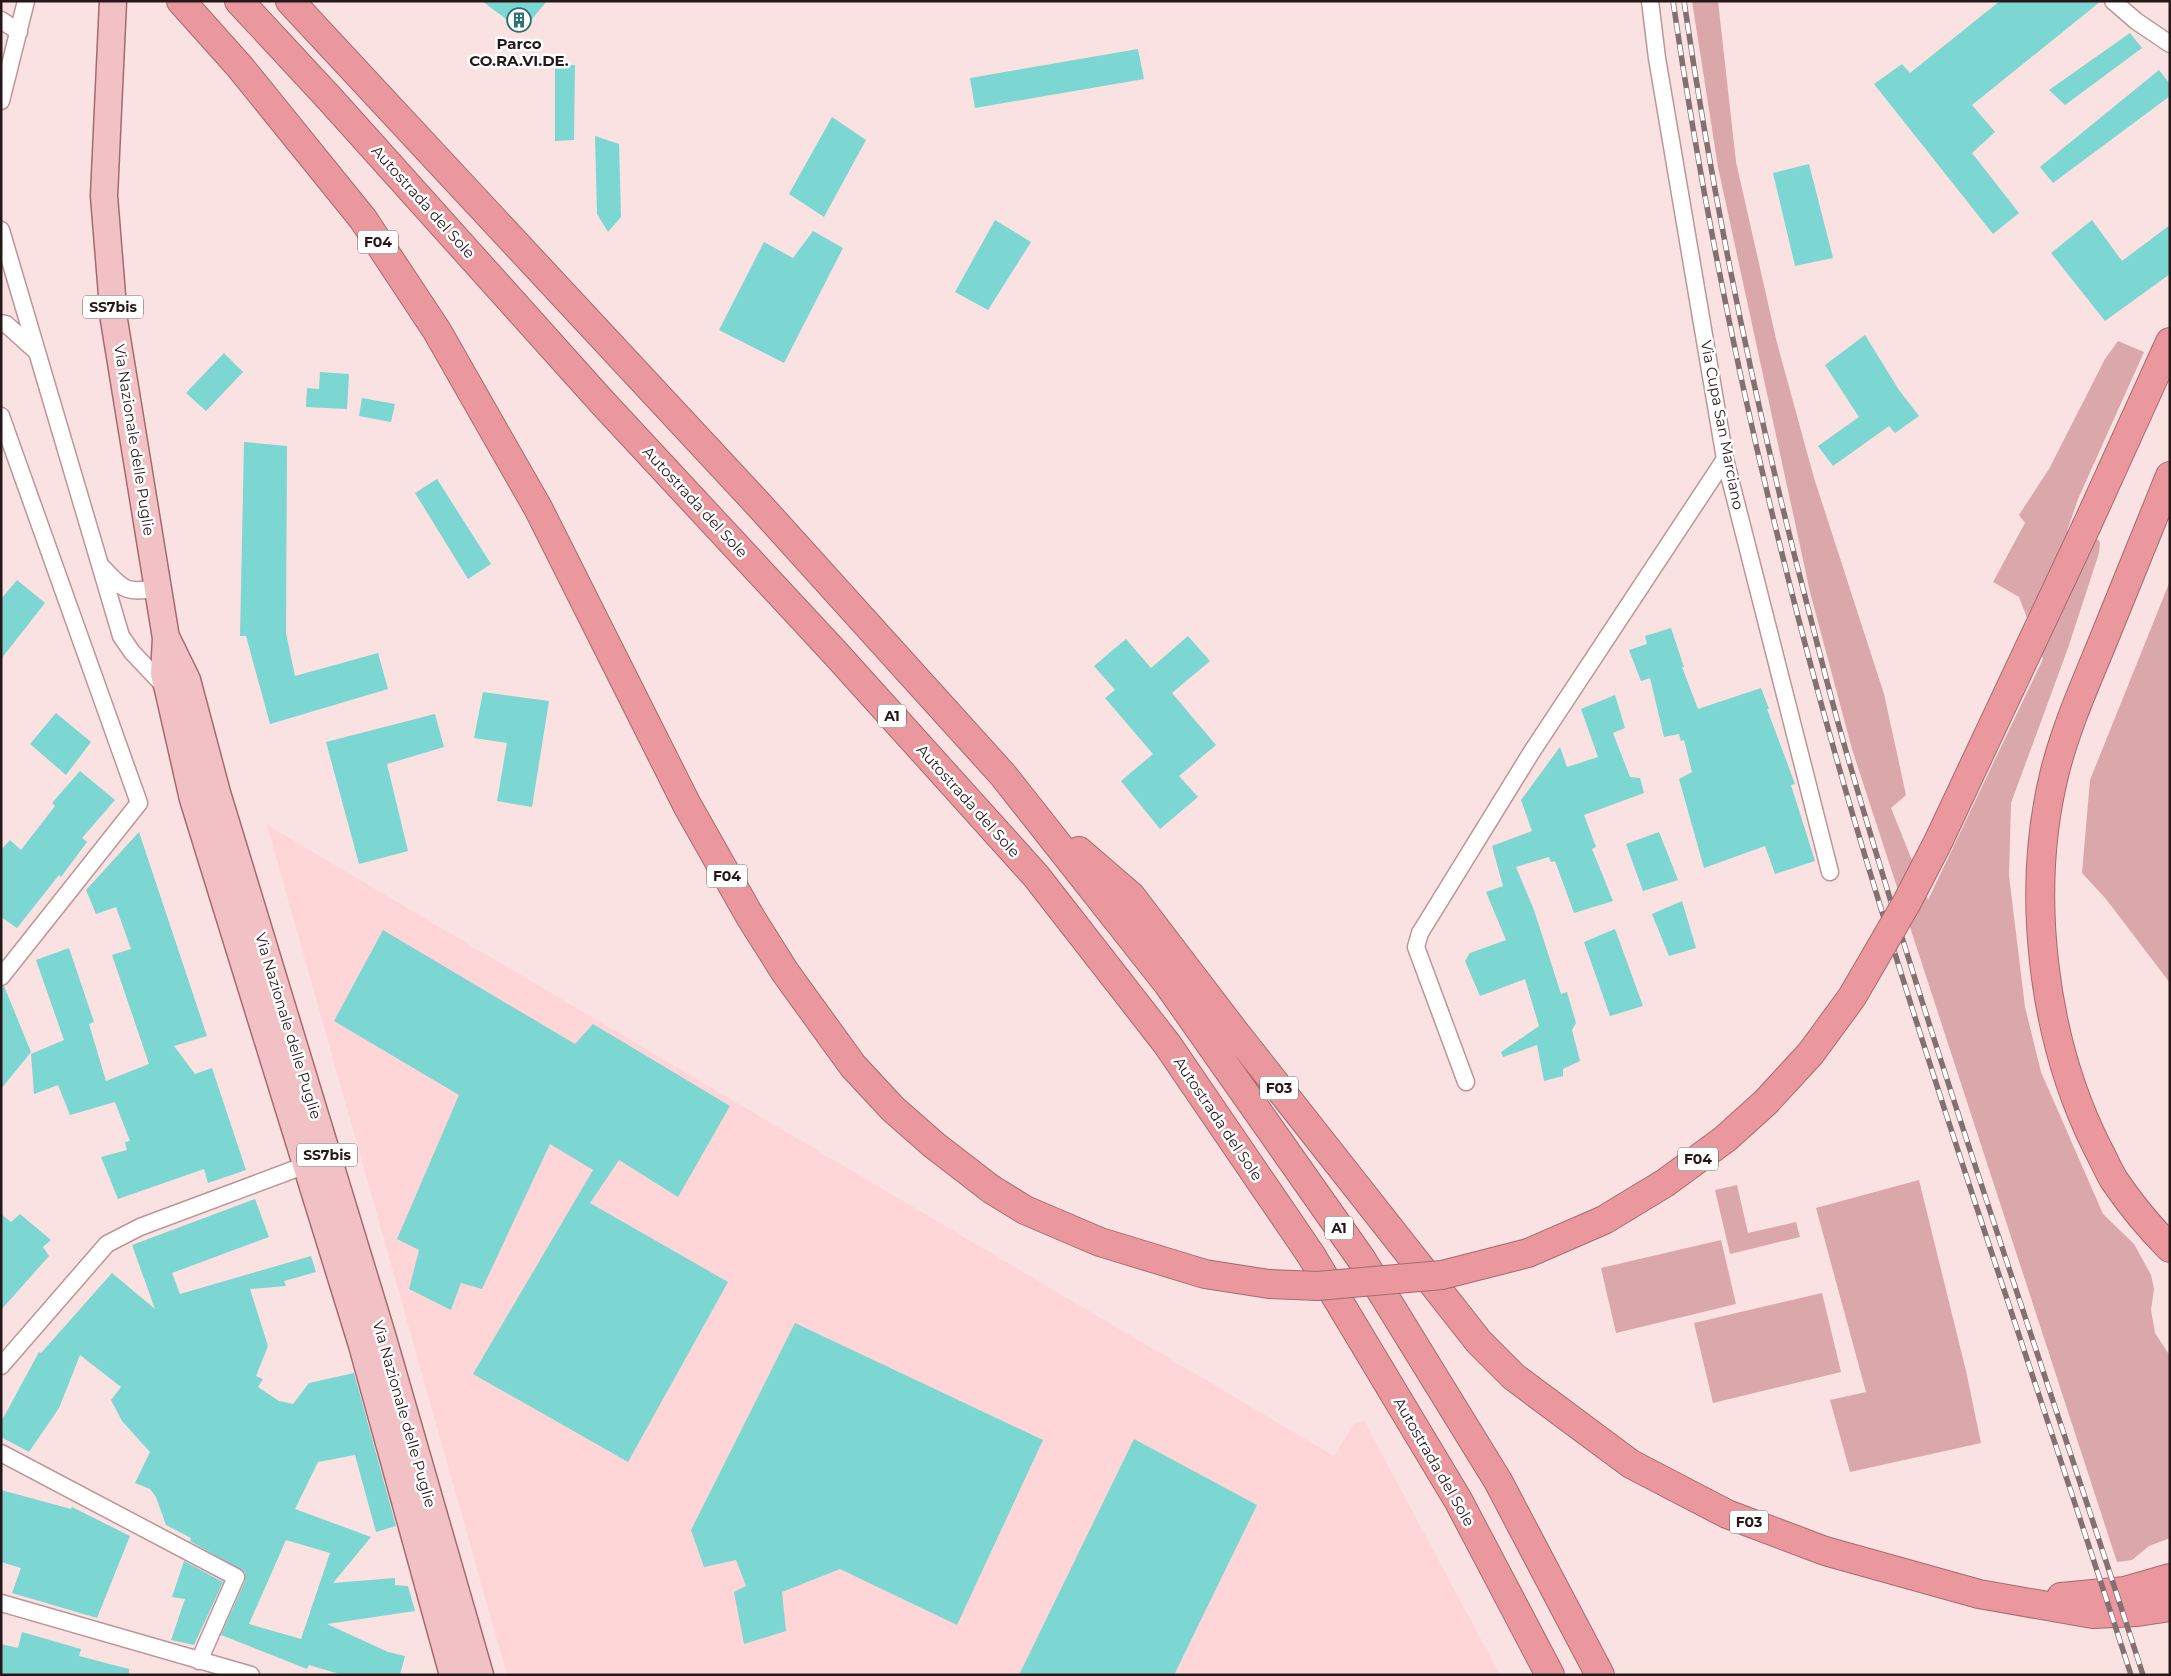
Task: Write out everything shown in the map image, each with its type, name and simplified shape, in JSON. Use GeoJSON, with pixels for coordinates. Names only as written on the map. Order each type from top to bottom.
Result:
{"type":"FeatureCollection","features":[{"type":"Feature","properties":{"kind":"highway","name":"F04"},"geometry":{"type":"LineString","coordinates":[[181,1],[240,67],[363,219],[437,332],[538,508],[687,805],[751,918],[785,972],[853,1066],[893,1109],[934,1145],[991,1189],[1025,1210],[1100,1242],[1195,1271],[1269,1284],[1317,1286],[1442,1275],[1528,1253],[1604,1220],[1665,1183],[1725,1139],[1766,1102],[1811,1053],[1852,997],[1906,904],[1938,842],[2087,525],[2170,342]]}},
{"type":"Feature","properties":{"kind":"highway","name":"Autostrada del Sole"},"geometry":{"type":"LineString","coordinates":[[239,1],[330,99],[602,402],[837,655],[1036,876],[1167,1044],[1311,1255],[1458,1500],[1550,1675]]}},
{"type":"Feature","properties":{"kind":"highway","name":"A1"},"geometry":{"type":"LineString","coordinates":[[290,1],[752,498],[1003,775],[1168,984],[1362,1260],[1498,1481],[1600,1675]]}},
{"type":"Feature","properties":{"kind":"highway"},"geometry":{"type":"LineString","coordinates":[[2170,476],[2071,719],[2055,771],[2046,823],[2040,892],[2046,982],[2058,1044],[2080,1113],[2113,1179],[2144,1222],[2170,1248]]}},
{"type":"Feature","properties":{"kind":"highway","name":"F03"},"geometry":{"type":"LineString","coordinates":[[1032,811],[1131,896],[1234,1031],[1479,1342],[1514,1377],[1630,1464],[1728,1514],[1825,1551],[1979,1594],[2093,1614],[2136,1612],[2170,1607]]}},
{"type":"Feature","properties":{"kind":"highway"},"geometry":{"type":"LineString","coordinates":[[2015,1600],[2125,1591],[2170,1578]]}},
{"type":"Feature","properties":{"kind":"main road","name":"Via Nazionale delle Puglie"},"geometry":{"type":"LineString","coordinates":[[112,11],[104,196],[116,330],[166,638],[164,674],[193,799],[318,1161],[382,1335],[480,1675]]}},
{"type":"Feature","properties":{"kind":"main road","name":"Via Nazionale delle Puglie"},"geometry":{"type":"LineString","coordinates":[[166,638],[187,680],[318,1161],[362,1346],[453,1675]]}},
{"type":"Feature","properties":{"kind":"street"},"geometry":{"type":"LineString","coordinates":[[1,101],[26,1]]}},
{"type":"Feature","properties":{"kind":"street","name":"Via Cupa San Marciano"},"geometry":{"type":"LineString","coordinates":[[1650,1],[1657,58],[1726,458],[1830,872]]}},
{"type":"Feature","properties":{"kind":"street"},"geometry":{"type":"LineString","coordinates":[[2113,1],[2136,21],[2170,44]]}},
{"type":"Feature","properties":{"kind":"street"},"geometry":{"type":"LineString","coordinates":[[1,20],[19,32]]}},
{"type":"Feature","properties":{"kind":"street"},"geometry":{"type":"LineString","coordinates":[[1,230],[121,636],[132,652],[168,689]]}},
{"type":"Feature","properties":{"kind":"street"},"geometry":{"type":"LineString","coordinates":[[1,323],[6,324],[36,351]]}},
{"type":"Feature","properties":{"kind":"street"},"geometry":{"type":"LineString","coordinates":[[1,416],[139,803],[1,977]]}},
{"type":"Feature","properties":{"kind":"street"},"geometry":{"type":"LineString","coordinates":[[1466,1082],[1416,947],[1420,933],[1531,753],[1726,458]]}},
{"type":"Feature","properties":{"kind":"street"},"geometry":{"type":"LineString","coordinates":[[102,567],[115,581],[132,592],[159,588]]}},
{"type":"Feature","properties":{"kind":"street"},"geometry":{"type":"LineString","coordinates":[[1,1366],[106,1244],[140,1226],[318,1161]]}},
{"type":"Feature","properties":{"kind":"street"},"geometry":{"type":"LineString","coordinates":[[1,1453],[236,1577],[199,1661]]}},
{"type":"Feature","properties":{"kind":"street"},"geometry":{"type":"LineString","coordinates":[[1,1603],[251,1675]]}},
{"type":"Feature","properties":{"kind":"shaded area"},"geometry":{"type":"Polygon","coordinates":[[[1692,1],[1718,1],[1736,162],[1777,343],[1814,478],[1884,694],[1906,795],[1891,808],[1928,900],[2043,659],[2019,597],[1993,582],[2025,523],[2019,515],[2049,469],[2105,359],[2118,341],[2144,352],[2078,499],[2067,531],[2095,537],[2100,542],[2099,553],[2068,648],[2011,803],[2009,876],[2025,1007],[2041,1072],[2103,1214],[2134,1244],[2151,1275],[2154,1289],[2151,1310],[2155,1333],[2170,1356],[2170,1538],[2149,1546],[2132,1560],[2117,1562],[1852,749],[1810,592],[1718,167],[1692,1]]]}},
{"type":"Feature","properties":{"kind":"shaded area"},"geometry":{"type":"Polygon","coordinates":[[[2170,581],[2170,983],[2106,899],[2082,873],[2090,780],[2170,581]]]}},
{"type":"Feature","properties":{"kind":"shaded area"},"geometry":{"type":"Polygon","coordinates":[[[267,825],[1334,1456],[1354,1424],[1364,1421],[1500,1675],[507,1675],[267,825]]]}},
{"type":"Feature","properties":{"kind":"shaded area"},"geometry":{"type":"Polygon","coordinates":[[[1919,1180],[1966,1371],[1981,1443],[1850,1472],[1830,1400],[1866,1392],[1816,1208],[1919,1180]]]}},
{"type":"Feature","properties":{"kind":"shaded area"},"geometry":{"type":"Polygon","coordinates":[[[1737,1185],[1748,1233],[1796,1222],[1800,1237],[1730,1254],[1715,1190],[1737,1185]]]}},
{"type":"Feature","properties":{"kind":"shaded area"},"geometry":{"type":"Polygon","coordinates":[[[1721,1240],[1736,1304],[1616,1333],[1601,1268],[1721,1240]]]}},
{"type":"Feature","properties":{"kind":"shaded area"},"geometry":{"type":"Polygon","coordinates":[[[1822,1293],[1841,1372],[1713,1403],[1694,1323],[1822,1293]]]}},
{"type":"Feature","properties":{"kind":"building","name":"Parco CO.RA.VI.DE."},"geometry":{"type":"Polygon","coordinates":[[[482,1],[547,1],[522,31],[482,1]]]}},
{"type":"Feature","properties":{"kind":"building"},"geometry":{"type":"Polygon","coordinates":[[[2000,1],[2101,1],[1972,105],[1995,132],[1972,153],[2019,213],[1993,234],[1874,84],[1902,64],[1910,73],[2000,1]]]}},
{"type":"Feature","properties":{"kind":"building"},"geometry":{"type":"Polygon","coordinates":[[[2130,33],[2142,48],[2065,105],[2049,90],[2130,33]]]}},
{"type":"Feature","properties":{"kind":"building"},"geometry":{"type":"Polygon","coordinates":[[[1138,49],[1144,79],[975,108],[970,78],[1138,49]]]}},
{"type":"Feature","properties":{"kind":"building"},"geometry":{"type":"Polygon","coordinates":[[[555,65],[575,65],[574,140],[555,141],[555,65]]]}},
{"type":"Feature","properties":{"kind":"building"},"geometry":{"type":"Polygon","coordinates":[[[2159,70],[2170,84],[2170,96],[2053,183],[2040,167],[2159,70]]]}},
{"type":"Feature","properties":{"kind":"building"},"geometry":{"type":"Polygon","coordinates":[[[832,117],[866,140],[824,217],[789,194],[832,117]]]}},
{"type":"Feature","properties":{"kind":"building"},"geometry":{"type":"Polygon","coordinates":[[[595,136],[619,144],[621,217],[608,232],[597,214],[595,136]]]}},
{"type":"Feature","properties":{"kind":"building"},"geometry":{"type":"Polygon","coordinates":[[[1809,164],[1833,258],[1795,266],[1773,173],[1809,164]]]}},
{"type":"Feature","properties":{"kind":"building"},"geometry":{"type":"Polygon","coordinates":[[[995,220],[1031,242],[988,310],[955,292],[995,220]]]}},
{"type":"Feature","properties":{"kind":"building"},"geometry":{"type":"Polygon","coordinates":[[[2092,220],[2122,261],[2170,225],[2170,274],[2105,321],[2051,253],[2092,220]]]}},
{"type":"Feature","properties":{"kind":"building"},"geometry":{"type":"Polygon","coordinates":[[[813,231],[843,248],[784,363],[719,330],[764,242],[793,258],[813,231]]]}},
{"type":"Feature","properties":{"kind":"building"},"geometry":{"type":"Polygon","coordinates":[[[1865,335],[1899,390],[1919,416],[1895,433],[1889,426],[1833,466],[1818,446],[1859,417],[1825,365],[1865,335]]]}},
{"type":"Feature","properties":{"kind":"building"},"geometry":{"type":"Polygon","coordinates":[[[224,353],[243,372],[206,411],[186,393],[224,353]]]}},
{"type":"Feature","properties":{"kind":"building"},"geometry":{"type":"Polygon","coordinates":[[[320,372],[349,374],[347,409],[306,407],[307,388],[319,389],[320,372]]]}},
{"type":"Feature","properties":{"kind":"building"},"geometry":{"type":"Polygon","coordinates":[[[362,398],[395,404],[391,422],[359,416],[362,398]]]}},
{"type":"Feature","properties":{"kind":"building"},"geometry":{"type":"Polygon","coordinates":[[[244,442],[287,446],[286,633],[295,676],[378,653],[388,689],[270,724],[246,636],[240,636],[244,442]]]}},
{"type":"Feature","properties":{"kind":"building"},"geometry":{"type":"Polygon","coordinates":[[[437,479],[491,564],[468,579],[415,493],[437,479]]]}},
{"type":"Feature","properties":{"kind":"building"},"geometry":{"type":"Polygon","coordinates":[[[17,580],[45,603],[1,659],[1,599],[17,580]]]}},
{"type":"Feature","properties":{"kind":"building"},"geometry":{"type":"Polygon","coordinates":[[[1671,628],[1684,667],[1682,667],[1698,709],[1761,688],[1795,784],[1791,785],[1815,861],[1775,874],[1765,846],[1704,868],[1679,779],[1692,772],[1684,740],[1681,741],[1679,734],[1664,737],[1650,678],[1641,681],[1629,650],[1647,644],[1645,636],[1671,628]]]}},
{"type":"Feature","properties":{"kind":"building"},"geometry":{"type":"Polygon","coordinates":[[[1188,636],[1210,661],[1172,693],[1216,745],[1179,776],[1198,797],[1160,829],[1121,781],[1153,754],[1105,698],[1115,690],[1094,666],[1126,639],[1151,668],[1188,636]]]}},
{"type":"Feature","properties":{"kind":"building"},"geometry":{"type":"Polygon","coordinates":[[[483,692],[549,701],[532,807],[497,801],[507,743],[474,738],[483,692]]]}},
{"type":"Feature","properties":{"kind":"building"},"geometry":{"type":"Polygon","coordinates":[[[1615,695],[1625,728],[1613,733],[1630,777],[1640,778],[1644,793],[1584,815],[1596,847],[1592,849],[1613,901],[1574,913],[1555,861],[1551,862],[1549,857],[1516,867],[1534,910],[1561,994],[1567,992],[1576,1023],[1572,1030],[1580,1061],[1563,1069],[1563,1076],[1544,1081],[1537,1045],[1503,1057],[1501,1052],[1539,1026],[1525,979],[1480,996],[1465,961],[1470,953],[1506,940],[1486,892],[1503,886],[1492,846],[1532,831],[1521,800],[1560,747],[1567,767],[1598,757],[1581,709],[1615,695]]]}},
{"type":"Feature","properties":{"kind":"building"},"geometry":{"type":"Polygon","coordinates":[[[56,713],[91,742],[66,775],[30,744],[56,713]]]}},
{"type":"Feature","properties":{"kind":"building"},"geometry":{"type":"Polygon","coordinates":[[[435,714],[444,747],[387,764],[408,851],[359,864],[326,742],[435,714]]]}},
{"type":"Feature","properties":{"kind":"building"},"geometry":{"type":"Polygon","coordinates":[[[80,771],[115,800],[82,838],[87,842],[61,877],[59,875],[17,928],[1,917],[1,850],[10,840],[21,850],[55,806],[52,803],[80,771]]]}},
{"type":"Feature","properties":{"kind":"building"},"geometry":{"type":"Polygon","coordinates":[[[139,832],[207,1036],[174,1046],[195,1074],[212,1068],[246,1170],[208,1183],[204,1169],[118,1199],[101,1157],[127,1150],[125,1142],[130,1141],[115,1102],[70,1115],[58,1085],[34,1094],[31,1054],[64,1040],[36,960],[69,948],[94,1022],[89,1024],[106,1081],[149,1064],[112,955],[131,949],[116,907],[96,914],[86,890],[139,832]]]}},
{"type":"Feature","properties":{"kind":"building"},"geometry":{"type":"Polygon","coordinates":[[[1659,832],[1678,880],[1643,891],[1626,844],[1659,832]]]}},
{"type":"Feature","properties":{"kind":"building"},"geometry":{"type":"Polygon","coordinates":[[[1682,901],[1696,948],[1669,956],[1652,914],[1682,901]]]}},
{"type":"Feature","properties":{"kind":"building"},"geometry":{"type":"Polygon","coordinates":[[[1615,929],[1643,1006],[1610,1016],[1584,942],[1615,929]]]}},
{"type":"Feature","properties":{"kind":"building"},"geometry":{"type":"Polygon","coordinates":[[[383,930],[575,1044],[593,1024],[730,1106],[678,1197],[619,1160],[590,1203],[728,1282],[628,1462],[473,1374],[593,1170],[550,1144],[482,1289],[461,1283],[451,1310],[409,1289],[419,1250],[397,1239],[459,1095],[334,1021],[383,930]]]}},
{"type":"Feature","properties":{"kind":"building"},"geometry":{"type":"Polygon","coordinates":[[[4,986],[31,1052],[1,1089],[1,987],[4,986]]]}},
{"type":"Feature","properties":{"kind":"building"},"geometry":{"type":"Polygon","coordinates":[[[255,1199],[269,1237],[172,1273],[180,1294],[311,1256],[316,1272],[284,1281],[286,1286],[250,1289],[268,1346],[256,1376],[263,1379],[258,1387],[279,1401],[293,1404],[309,1383],[354,1373],[396,1526],[376,1532],[355,1455],[318,1462],[295,1509],[371,1537],[333,1583],[395,1578],[395,1585],[408,1586],[415,1611],[327,1624],[388,1652],[405,1656],[400,1675],[343,1675],[309,1665],[307,1669],[221,1635],[245,1581],[245,1572],[190,1541],[191,1538],[166,1525],[156,1497],[150,1489],[135,1483],[150,1452],[122,1421],[111,1400],[121,1387],[80,1355],[59,1408],[29,1452],[1,1437],[1,1422],[39,1352],[41,1353],[112,1273],[155,1309],[132,1245],[255,1199]],[[286,1540],[249,1624],[301,1639],[330,1553],[286,1540]]]}},
{"type":"Feature","properties":{"kind":"building"},"geometry":{"type":"Polygon","coordinates":[[[1,1214],[11,1222],[20,1214],[51,1240],[43,1247],[49,1256],[1,1310],[1,1214]]]}},
{"type":"Feature","properties":{"kind":"building"},"geometry":{"type":"Polygon","coordinates":[[[795,1323],[1043,1440],[957,1625],[840,1569],[782,1592],[786,1631],[744,1644],[734,1592],[746,1586],[736,1560],[704,1567],[691,1530],[795,1323]]]}},
{"type":"Feature","properties":{"kind":"building"},"geometry":{"type":"Polygon","coordinates":[[[1134,1439],[1257,1505],[1174,1675],[1019,1675],[1134,1439]]]}},
{"type":"Feature","properties":{"kind":"building"},"geometry":{"type":"Polygon","coordinates":[[[1,1490],[71,1509],[72,1507],[130,1536],[97,1618],[12,1593],[21,1568],[1,1562],[1,1490]]]}},
{"type":"Feature","properties":{"kind":"building"},"geometry":{"type":"Polygon","coordinates":[[[184,1561],[223,1582],[194,1645],[171,1640],[185,1599],[172,1597],[184,1561]]]}},
{"type":"Feature","properties":{"kind":"building"},"geometry":{"type":"Polygon","coordinates":[[[22,1632],[81,1649],[79,1656],[129,1669],[129,1675],[1,1675],[1,1644],[18,1648],[22,1632]]]}},
{"type":"Feature","properties":{"kind":"railway"},"geometry":{"type":"LineString","coordinates":[[1673,1],[1707,208],[1727,310],[1773,515],[1825,718],[1920,1034],[2131,1675]]}},
{"type":"Feature","properties":{"kind":"railway"},"geometry":{"type":"LineString","coordinates":[[1684,1],[1723,231],[1754,383],[1789,533],[1844,744],[1952,1094],[2143,1675]]}},
{"type":"Feature","properties":{"kind":"place","name":"Parco CO.RA.VI.DE."},"geometry":{"type":"Point","coordinates":[519,20]}}]}
